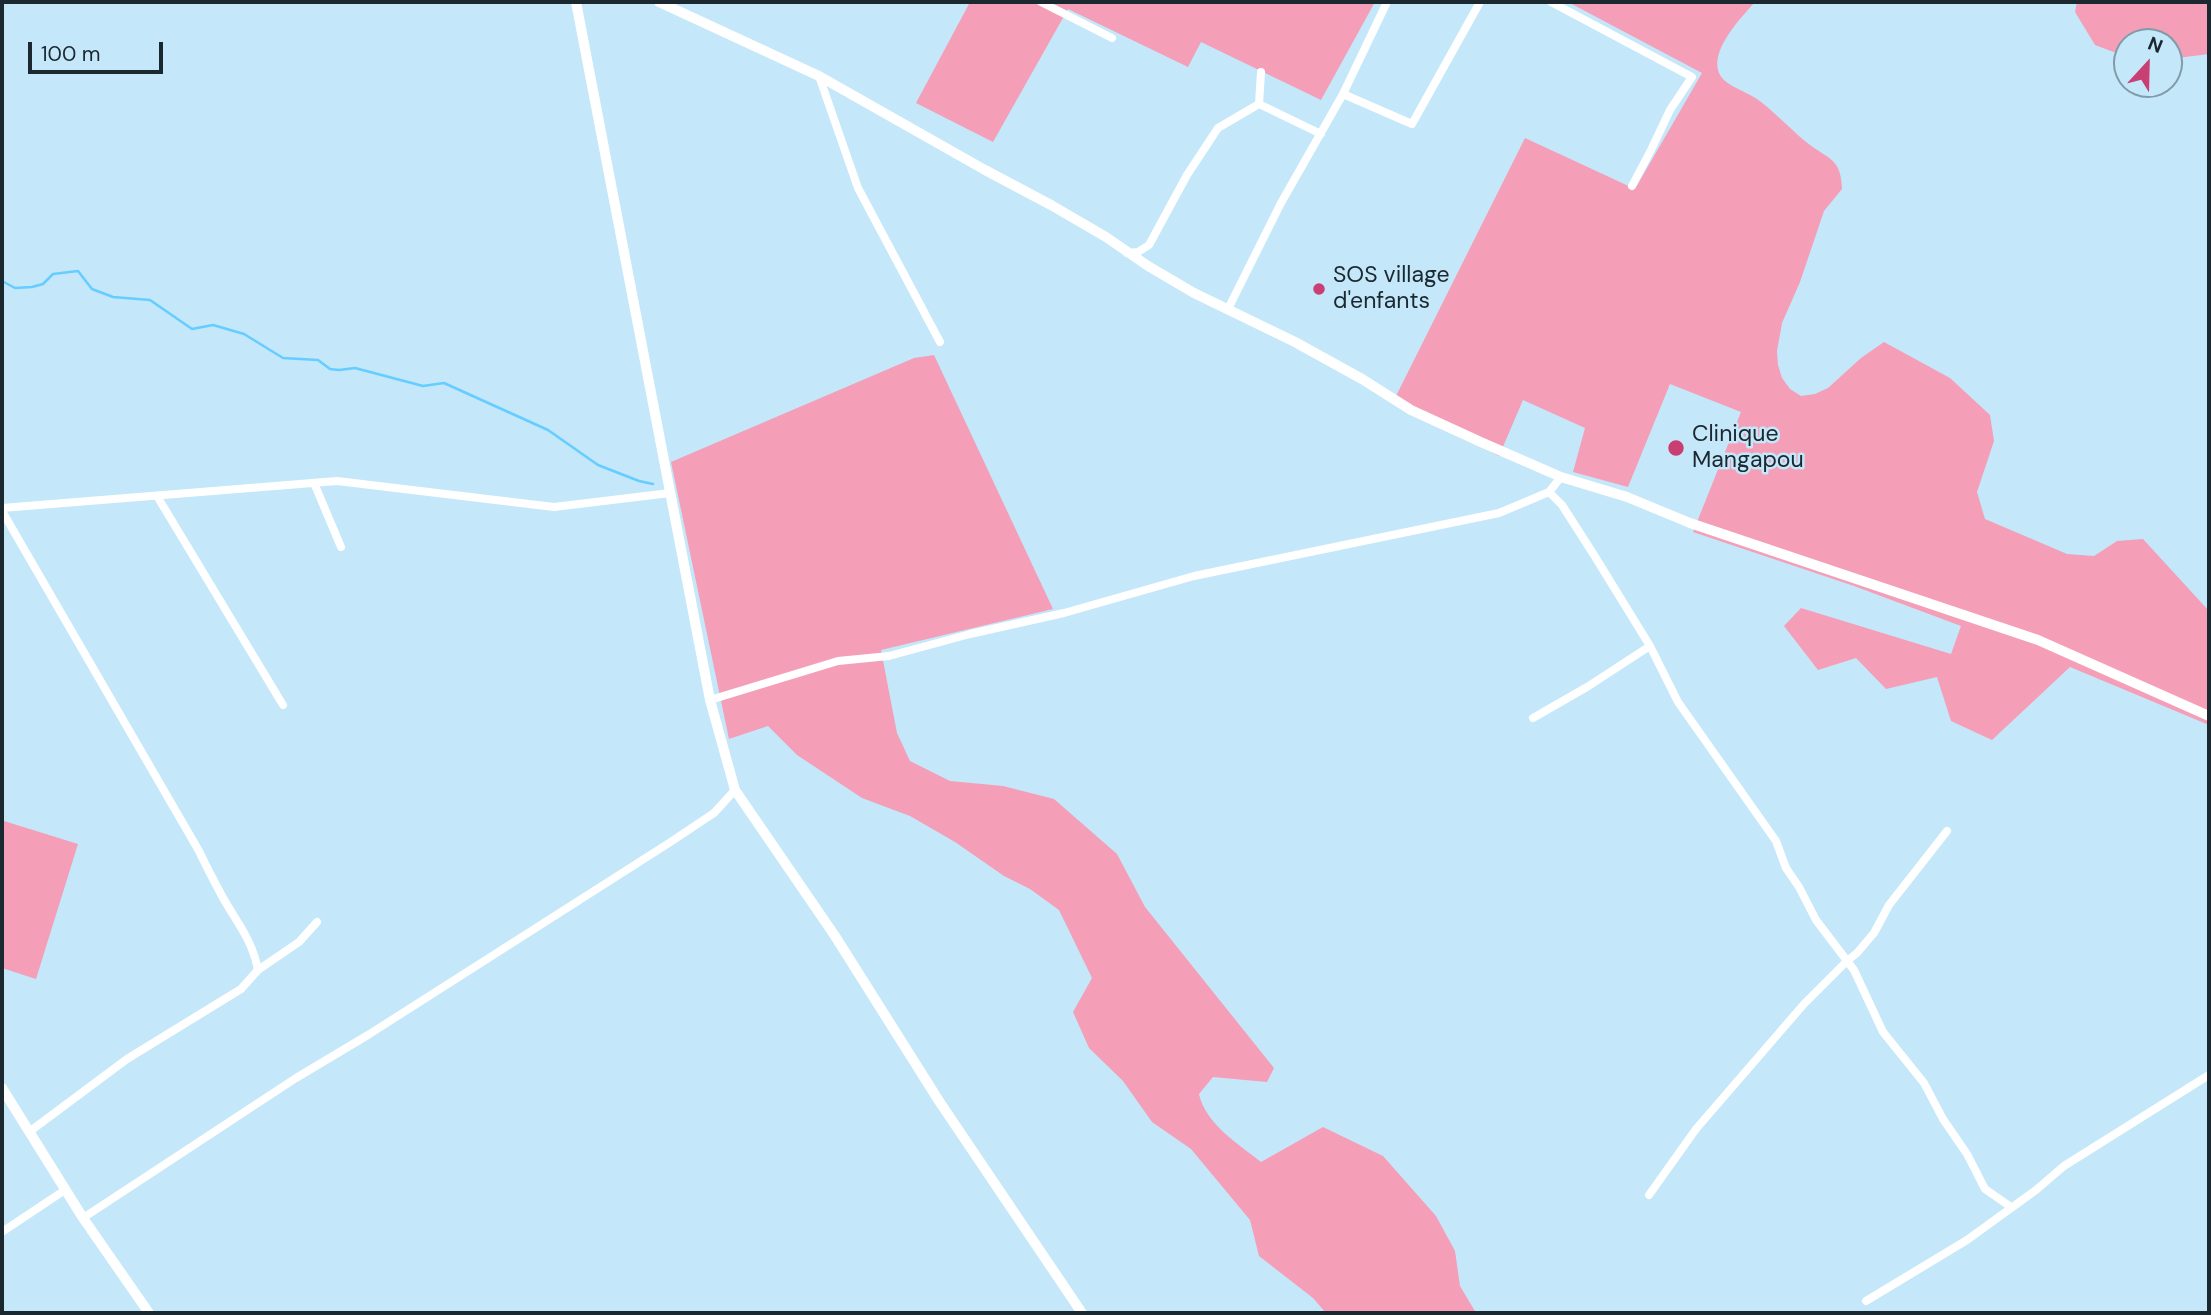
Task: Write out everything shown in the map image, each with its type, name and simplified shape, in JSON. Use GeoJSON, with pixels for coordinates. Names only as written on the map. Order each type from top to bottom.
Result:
{"type":"FeatureCollection","features":[{"type":"Feature","properties":{"kind":"main road"},"geometry":{"type":"LineString","coordinates":[[576,2],[710,700],[735,790],[835,936],[939,1101],[1082,1313]]}},
{"type":"Feature","properties":{"kind":"main road"},"geometry":{"type":"LineString","coordinates":[[659,2],[819,76],[1051,205],[1194,293],[1362,379],[1411,410],[1561,477],[1627,496],[1690,523],[2038,640],[2209,716]]}},
{"type":"Feature","properties":{"kind":"main road"},"geometry":{"type":"LineString","coordinates":[[2,1088],[83,1218],[149,1313]]}},
{"type":"Feature","properties":{"kind":"street"},"geometry":{"type":"LineString","coordinates":[[1041,2],[1112,38]]}},
{"type":"Feature","properties":{"kind":"street"},"geometry":{"type":"LineString","coordinates":[[1228,309],[1281,203],[1343,94],[1387,2]]}},
{"type":"Feature","properties":{"kind":"street"},"geometry":{"type":"LineString","coordinates":[[1343,94],[1412,124],[1480,2]]}},
{"type":"Feature","properties":{"kind":"street"},"geometry":{"type":"LineString","coordinates":[[1551,2],[1692,77],[1670,110],[1632,186]]}},
{"type":"Feature","properties":{"kind":"street"},"geometry":{"type":"LineString","coordinates":[[1259,104],[1261,72]]}},
{"type":"Feature","properties":{"kind":"street"},"geometry":{"type":"LineString","coordinates":[[819,76],[858,188],[940,342]]}},
{"type":"Feature","properties":{"kind":"street"},"geometry":{"type":"LineString","coordinates":[[1259,104],[1321,134]]}},
{"type":"Feature","properties":{"kind":"street"},"geometry":{"type":"LineString","coordinates":[[1127,253],[1138,252],[1149,245],[1187,175],[1218,128],[1259,104]]}},
{"type":"Feature","properties":{"kind":"street"},"geometry":{"type":"LineString","coordinates":[[710,700],[838,661],[889,656],[1194,576],[1499,513],[1549,492],[1561,477]]}},
{"type":"Feature","properties":{"kind":"street"},"geometry":{"type":"LineString","coordinates":[[258,970],[254,950],[242,926],[222,897],[199,851],[2,510],[337,481],[554,507],[670,492]]}},
{"type":"Feature","properties":{"kind":"street"},"geometry":{"type":"LineString","coordinates":[[314,483],[341,547]]}},
{"type":"Feature","properties":{"kind":"street"},"geometry":{"type":"LineString","coordinates":[[1549,492],[1562,505],[1650,646],[1678,702],[1776,841],[1786,868],[1830,940],[1854,970],[1882,1032],[1924,1083],[1985,1189],[2011,1207]]}},
{"type":"Feature","properties":{"kind":"street"},"geometry":{"type":"LineString","coordinates":[[157,496],[283,705]]}},
{"type":"Feature","properties":{"kind":"street"},"geometry":{"type":"LineString","coordinates":[[1533,718],[1650,646]]}},
{"type":"Feature","properties":{"kind":"street"},"geometry":{"type":"LineString","coordinates":[[83,1218],[296,1078],[669,843],[714,813],[735,790]]}},
{"type":"Feature","properties":{"kind":"street"},"geometry":{"type":"LineString","coordinates":[[1649,1195],[1696,1129],[1804,1004],[1874,933],[1889,905],[1947,831]]}},
{"type":"Feature","properties":{"kind":"street"},"geometry":{"type":"LineString","coordinates":[[29,1132],[127,1059],[241,989],[258,970],[299,942],[317,922]]}},
{"type":"Feature","properties":{"kind":"street"},"geometry":{"type":"LineString","coordinates":[[1866,1301],[1967,1240],[2064,1166],[2209,1075]]}},
{"type":"Feature","properties":{"kind":"street"},"geometry":{"type":"LineString","coordinates":[[2,1232],[65,1190]]}},
{"type":"Feature","properties":{"kind":"shaded area"},"geometry":{"type":"Polygon","coordinates":[[[970,2],[1375,2],[1321,100],[1201,42],[1188,67],[1068,9],[993,142],[916,103],[970,2]]]}},
{"type":"Feature","properties":{"kind":"shaded area"},"geometry":{"type":"Polygon","coordinates":[[[1568,2],[1755,2],[1720,49],[1718,71],[1724,80],[1761,102],[1834,162],[1840,172],[1842,189],[1824,211],[1800,282],[1782,323],[1777,351],[1782,378],[1790,389],[1801,396],[1815,394],[1828,388],[1861,358],[1884,342],[1950,378],[1990,415],[1994,441],[1977,492],[1985,519],[2067,554],[2094,556],[2117,541],[2143,539],[2209,611],[2209,725],[2070,667],[1992,740],[1951,721],[1937,677],[1886,689],[1856,658],[1818,670],[1784,626],[1801,608],[1951,654],[1961,626],[1854,586],[1693,532],[1741,412],[1670,384],[1628,487],[1573,472],[1585,428],[1523,400],[1499,456],[1394,400],[1525,138],[1635,189],[1702,73],[1568,2]]]}},
{"type":"Feature","properties":{"kind":"shaded area"},"geometry":{"type":"Polygon","coordinates":[[[2077,2],[2209,2],[2209,54],[2183,57],[2183,28],[2113,28],[2113,52],[2095,45],[2075,12],[2077,2]]]}},
{"type":"Feature","properties":{"kind":"shaded area"},"geometry":{"type":"Polygon","coordinates":[[[934,355],[1053,609],[881,650],[897,733],[910,761],[950,781],[1003,786],[1054,799],[1117,854],[1145,907],[1274,1068],[1267,1082],[1213,1077],[1199,1094],[1202,1105],[1215,1124],[1261,1162],[1323,1127],[1383,1156],[1436,1216],[1455,1251],[1460,1286],[1476,1313],[1326,1313],[1313,1298],[1259,1256],[1250,1220],[1191,1149],[1152,1122],[1123,1081],[1089,1048],[1073,1012],[1092,978],[1059,910],[1030,889],[1004,876],[955,842],[910,816],[862,798],[797,755],[768,726],[729,739],[671,462],[914,358],[934,355]]]}},
{"type":"Feature","properties":{"kind":"shaded area"},"geometry":{"type":"Polygon","coordinates":[[[4,821],[78,844],[36,979],[2,968],[4,821]]]}},
{"type":"Feature","properties":{"kind":"waterway"},"geometry":{"type":"LineString","coordinates":[[2,281],[15,288],[32,287],[43,284],[53,274],[78,271],[92,289],[113,297],[150,300],[192,329],[213,325],[244,334],[283,358],[318,360],[330,369],[355,368],[423,386],[444,383],[548,430],[598,465],[653,484]]}},
{"type":"Feature","properties":{"kind":"place","name":"SOS village d'enfants"},"geometry":{"type":"Point","coordinates":[1319,289]}},
{"type":"Feature","properties":{"kind":"place","name":"Clinique Mangapou"},"geometry":{"type":"Point","coordinates":[1676,448]}}]}
